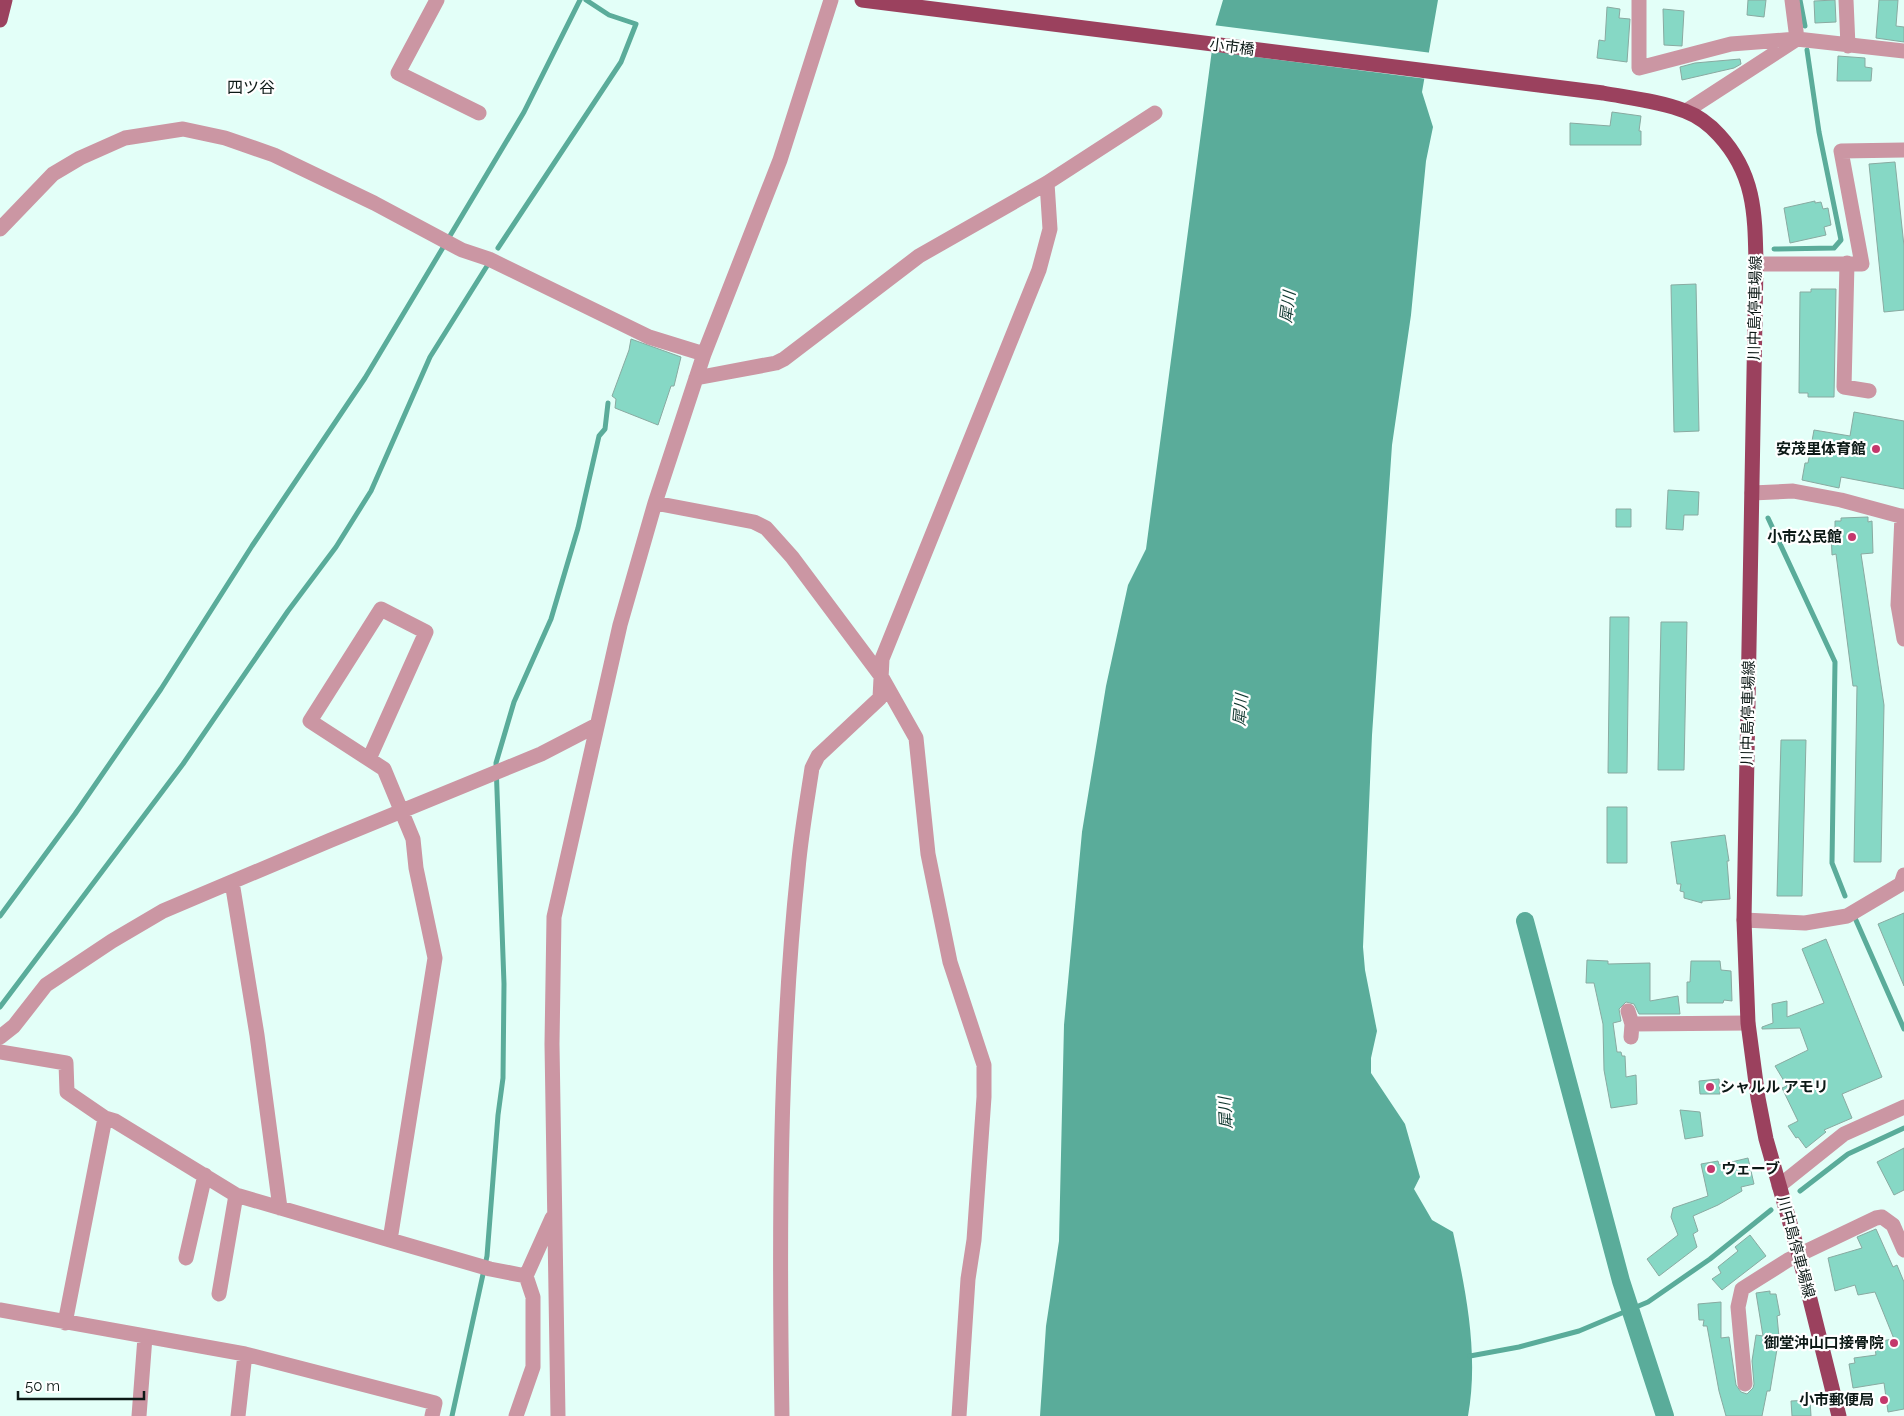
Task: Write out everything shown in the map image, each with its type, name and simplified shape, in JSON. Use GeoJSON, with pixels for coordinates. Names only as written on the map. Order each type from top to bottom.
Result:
{"type":"FeatureCollection","features":[{"type":"Feature","properties":{"kind":"main road"},"geometry":{"type":"LineString","coordinates":[[0,20],[5,0]]}},
{"type":"Feature","properties":{"kind":"main road","name":"小市橋"},"geometry":{"type":"LineString","coordinates":[[862,0],[1603,93]]}},
{"type":"Feature","properties":{"kind":"main road","name":"川中島停車場線"},"geometry":{"type":"LineString","coordinates":[[1603,93],[1686,111],[1710,125],[1732,149],[1746,174],[1753,201],[1756,264],[1744,920],[1748,1023],[1758,1098],[1839,1416]]}},
{"type":"Feature","properties":{"kind":"street"},"geometry":{"type":"LineString","coordinates":[[437,0],[398,73],[479,113]]}},
{"type":"Feature","properties":{"kind":"street"},"geometry":{"type":"LineString","coordinates":[[558,1416],[554,1214],[554,917],[620,625],[655,503],[704,354],[780,160],[831,0]]}},
{"type":"Feature","properties":{"kind":"street"},"geometry":{"type":"LineString","coordinates":[[1639,0],[1639,68],[1731,44],[1798,39],[1904,51]]}},
{"type":"Feature","properties":{"kind":"street"},"geometry":{"type":"LineString","coordinates":[[1792,0],[1798,39]]}},
{"type":"Feature","properties":{"kind":"street"},"geometry":{"type":"LineString","coordinates":[[1846,0],[1848,46]]}},
{"type":"Feature","properties":{"kind":"street"},"geometry":{"type":"LineString","coordinates":[[1686,111],[1798,39]]}},
{"type":"Feature","properties":{"kind":"street"},"geometry":{"type":"LineString","coordinates":[[696,378],[776,363],[784,359],[918,256],[1048,183],[1155,113]]}},
{"type":"Feature","properties":{"kind":"street"},"geometry":{"type":"LineString","coordinates":[[0,229],[53,174],[80,158],[125,138],[183,130],[225,138],[274,155],[366,199],[462,250],[489,259],[649,337],[704,354]]}},
{"type":"Feature","properties":{"kind":"street"},"geometry":{"type":"LineString","coordinates":[[1756,264],[1862,264],[1841,151],[1904,150]]}},
{"type":"Feature","properties":{"kind":"street"},"geometry":{"type":"LineString","coordinates":[[782,1416],[780,1280],[785,1030],[798,868],[812,768],[818,756],[880,698],[882,659],[1039,270],[1050,229],[1048,183]]}},
{"type":"Feature","properties":{"kind":"street"},"geometry":{"type":"LineString","coordinates":[[1847,263],[1844,387],[1869,391]]}},
{"type":"Feature","properties":{"kind":"street"},"geometry":{"type":"LineString","coordinates":[[1752,493],[1793,491],[1841,500],[1903,517],[1898,605],[1904,639]]}},
{"type":"Feature","properties":{"kind":"street"},"geometry":{"type":"LineString","coordinates":[[655,503],[754,522],[766,528],[792,557],[881,676],[916,738],[928,854],[950,962],[984,1065],[984,1098],[974,1230],[968,1278],[959,1416]]}},
{"type":"Feature","properties":{"kind":"street"},"geometry":{"type":"LineString","coordinates":[[369,759],[426,632],[380,609],[310,721],[384,769],[413,839],[416,868],[435,958],[390,1240]]}},
{"type":"Feature","properties":{"kind":"street"},"geometry":{"type":"LineString","coordinates":[[0,1036],[14,1026],[46,985],[112,941],[163,911],[504,770],[541,754],[597,725]]}},
{"type":"Feature","properties":{"kind":"street"},"geometry":{"type":"LineString","coordinates":[[1744,920],[1806,923],[1847,916],[1901,884],[1904,876]]}},
{"type":"Feature","properties":{"kind":"street"},"geometry":{"type":"LineString","coordinates":[[232,882],[257,1035],[280,1208]]}},
{"type":"Feature","properties":{"kind":"street"},"geometry":{"type":"LineString","coordinates":[[1630,1024],[1748,1023]]}},
{"type":"Feature","properties":{"kind":"street"},"geometry":{"type":"LineString","coordinates":[[0,1052],[66,1063],[67,1092],[105,1118],[115,1121],[236,1195],[390,1240],[526,1276]]}},
{"type":"Feature","properties":{"kind":"street"},"geometry":{"type":"LineString","coordinates":[[1779,1186],[1844,1134],[1904,1107]]}},
{"type":"Feature","properties":{"kind":"street"},"geometry":{"type":"LineString","coordinates":[[65,1323],[105,1118]]}},
{"type":"Feature","properties":{"kind":"street"},"geometry":{"type":"LineString","coordinates":[[186,1258],[205,1175]]}},
{"type":"Feature","properties":{"kind":"street"},"geometry":{"type":"LineString","coordinates":[[219,1294],[236,1195]]}},
{"type":"Feature","properties":{"kind":"street"},"geometry":{"type":"LineString","coordinates":[[516,1416],[532,1367],[533,1297],[526,1276],[554,1214]]}},
{"type":"Feature","properties":{"kind":"street"},"geometry":{"type":"LineString","coordinates":[[1745,1384],[1738,1306],[1742,1289],[1799,1255],[1870,1220],[1882,1217],[1893,1225],[1904,1250]]}},
{"type":"Feature","properties":{"kind":"street"},"geometry":{"type":"LineString","coordinates":[[0,1310],[245,1354],[435,1403],[432,1416]]}},
{"type":"Feature","properties":{"kind":"street"},"geometry":{"type":"LineString","coordinates":[[139,1416],[145,1336]]}},
{"type":"Feature","properties":{"kind":"street"},"geometry":{"type":"LineString","coordinates":[[238,1416],[245,1354]]}},
{"type":"Feature","properties":{"kind":"water","name":"犀川"},"geometry":{"type":"Polygon","coordinates":[[[1223,0],[1438,0],[1422,92],[1433,127],[1426,161],[1411,315],[1392,445],[1372,735],[1363,947],[1365,970],[1377,1031],[1371,1058],[1371,1073],[1405,1124],[1420,1177],[1414,1189],[1432,1220],[1453,1232],[1470,1323],[1472,1347],[1471,1393],[1468,1416],[1040,1416],[1046,1326],[1059,1241],[1064,1025],[1082,832],[1106,686],[1128,585],[1146,549],[1215,27],[1223,0]]]}},
{"type":"Feature","properties":{"kind":"pier"},"geometry":{"type":"Polygon","coordinates":[[[1213,25],[1432,53],[1432,56],[1427,79],[1210,51],[1213,25]]]}},
{"type":"Feature","properties":{"kind":"building"},"geometry":{"type":"Polygon","coordinates":[[[1748,0],[1766,0],[1764,17],[1747,15],[1748,0]]]}},
{"type":"Feature","properties":{"kind":"building"},"geometry":{"type":"Polygon","coordinates":[[[1835,0],[1836,22],[1815,23],[1814,1],[1835,0]]]}},
{"type":"Feature","properties":{"kind":"building"},"geometry":{"type":"Polygon","coordinates":[[[1879,0],[1898,0],[1896,26],[1904,27],[1904,42],[1876,38],[1879,0]]]}},
{"type":"Feature","properties":{"kind":"building"},"geometry":{"type":"Polygon","coordinates":[[[1607,7],[1620,9],[1619,18],[1630,19],[1627,62],[1597,58],[1599,40],[1605,41],[1607,7]]]}},
{"type":"Feature","properties":{"kind":"building"},"geometry":{"type":"Polygon","coordinates":[[[1663,9],[1684,11],[1682,46],[1664,45],[1663,9]]]}},
{"type":"Feature","properties":{"kind":"building"},"geometry":{"type":"Polygon","coordinates":[[[1838,56],[1865,58],[1865,67],[1872,68],[1871,81],[1837,81],[1838,56]]]}},
{"type":"Feature","properties":{"kind":"building"},"geometry":{"type":"Polygon","coordinates":[[[1740,59],[1741,64],[1734,68],[1682,80],[1680,67],[1695,63],[1740,59]]]}},
{"type":"Feature","properties":{"kind":"building"},"geometry":{"type":"Polygon","coordinates":[[[1612,112],[1641,116],[1639,131],[1641,131],[1641,145],[1570,145],[1570,123],[1610,126],[1612,112]]]}},
{"type":"Feature","properties":{"kind":"building"},"geometry":{"type":"Polygon","coordinates":[[[1895,162],[1904,246],[1904,310],[1884,312],[1869,164],[1895,162]]]}},
{"type":"Feature","properties":{"kind":"building"},"geometry":{"type":"Polygon","coordinates":[[[1815,201],[1815,203],[1821,202],[1823,209],[1828,208],[1831,225],[1824,227],[1826,235],[1790,243],[1784,208],[1815,201]]]}},
{"type":"Feature","properties":{"kind":"building"},"geometry":{"type":"Polygon","coordinates":[[[1696,284],[1699,431],[1674,432],[1671,285],[1696,284]]]}},
{"type":"Feature","properties":{"kind":"building"},"geometry":{"type":"Polygon","coordinates":[[[1811,289],[1836,289],[1834,397],[1808,397],[1808,393],[1799,393],[1800,292],[1811,292],[1811,289]]]}},
{"type":"Feature","properties":{"kind":"building"},"geometry":{"type":"Polygon","coordinates":[[[631,339],[681,357],[674,386],[671,386],[658,425],[615,408],[616,399],[612,396],[629,350],[631,339]]]}},
{"type":"Feature","properties":{"kind":"building","name":"安茂里体育館"},"geometry":{"type":"Polygon","coordinates":[[[1854,412],[1904,421],[1904,489],[1841,477],[1839,488],[1802,480],[1805,463],[1808,463],[1814,430],[1850,436],[1854,412]]]}},
{"type":"Feature","properties":{"kind":"building"},"geometry":{"type":"Polygon","coordinates":[[[1668,490],[1699,492],[1698,515],[1684,515],[1683,530],[1666,529],[1668,490]]]}},
{"type":"Feature","properties":{"kind":"building"},"geometry":{"type":"Polygon","coordinates":[[[1616,509],[1631,509],[1631,527],[1616,527],[1616,509]]]}},
{"type":"Feature","properties":{"kind":"building"},"geometry":{"type":"Polygon","coordinates":[[[1868,517],[1868,522],[1872,521],[1873,553],[1861,554],[1884,705],[1881,862],[1854,862],[1857,686],[1853,686],[1836,554],[1832,555],[1831,532],[1835,532],[1835,521],[1841,521],[1841,518],[1868,517]]]}},
{"type":"Feature","properties":{"kind":"building"},"geometry":{"type":"Polygon","coordinates":[[[1610,617],[1629,617],[1627,773],[1608,773],[1610,617]]]}},
{"type":"Feature","properties":{"kind":"building"},"geometry":{"type":"Polygon","coordinates":[[[1661,622],[1687,622],[1684,770],[1658,770],[1661,622]]]}},
{"type":"Feature","properties":{"kind":"building"},"geometry":{"type":"Polygon","coordinates":[[[1781,740],[1806,740],[1802,896],[1777,896],[1781,740]]]}},
{"type":"Feature","properties":{"kind":"building"},"geometry":{"type":"Polygon","coordinates":[[[1607,807],[1627,807],[1627,863],[1607,863],[1607,807]]]}},
{"type":"Feature","properties":{"kind":"building"},"geometry":{"type":"Polygon","coordinates":[[[1725,835],[1729,861],[1727,861],[1730,899],[1702,901],[1702,903],[1684,898],[1684,892],[1680,891],[1681,884],[1677,884],[1671,842],[1725,835]]]}},
{"type":"Feature","properties":{"kind":"building"},"geometry":{"type":"Polygon","coordinates":[[[1904,913],[1904,986],[1878,924],[1904,913]]]}},
{"type":"Feature","properties":{"kind":"building"},"geometry":{"type":"Polygon","coordinates":[[[1826,939],[1882,1077],[1842,1094],[1852,1118],[1824,1130],[1826,1132],[1806,1148],[1788,1126],[1798,1121],[1782,1088],[1787,1086],[1775,1066],[1808,1050],[1800,1028],[1762,1029],[1762,1027],[1773,1023],[1772,1004],[1787,1001],[1787,1017],[1824,1003],[1802,949],[1826,939]]]}},
{"type":"Feature","properties":{"kind":"building"},"geometry":{"type":"Polygon","coordinates":[[[1587,960],[1608,961],[1608,964],[1650,963],[1650,1001],[1678,996],[1680,1014],[1639,1014],[1634,1004],[1626,1002],[1619,1009],[1621,1021],[1613,1023],[1617,1052],[1621,1052],[1622,1056],[1625,1056],[1626,1077],[1636,1075],[1637,1104],[1611,1108],[1604,1070],[1603,1024],[1594,983],[1586,983],[1587,960]]]}},
{"type":"Feature","properties":{"kind":"building"},"geometry":{"type":"Polygon","coordinates":[[[1691,961],[1720,961],[1721,970],[1731,971],[1732,1001],[1724,1000],[1723,1003],[1687,1003],[1687,982],[1690,982],[1691,961]]]}},
{"type":"Feature","properties":{"kind":"building","name":"シャルル アモリ"},"geometry":{"type":"Polygon","coordinates":[[[1719,1079],[1720,1094],[1700,1094],[1699,1081],[1719,1079]]]}},
{"type":"Feature","properties":{"kind":"building"},"geometry":{"type":"Polygon","coordinates":[[[1680,1110],[1700,1112],[1703,1136],[1685,1139],[1680,1110]]]}},
{"type":"Feature","properties":{"kind":"building"},"geometry":{"type":"Polygon","coordinates":[[[1904,1148],[1904,1190],[1894,1195],[1877,1162],[1904,1148]]]}},
{"type":"Feature","properties":{"kind":"building"},"geometry":{"type":"Polygon","coordinates":[[[1748,1158],[1754,1184],[1741,1187],[1742,1191],[1718,1205],[1693,1216],[1698,1231],[1693,1234],[1697,1247],[1659,1276],[1647,1259],[1678,1235],[1671,1217],[1673,1208],[1708,1196],[1701,1164],[1718,1161],[1719,1165],[1748,1158]]]}},
{"type":"Feature","properties":{"kind":"building"},"geometry":{"type":"Polygon","coordinates":[[[1876,1229],[1893,1267],[1897,1265],[1904,1282],[1904,1409],[1888,1412],[1884,1383],[1853,1388],[1849,1364],[1855,1363],[1854,1358],[1876,1355],[1874,1342],[1894,1339],[1875,1292],[1858,1295],[1855,1285],[1835,1291],[1828,1258],[1862,1248],[1857,1237],[1876,1229]]]}},
{"type":"Feature","properties":{"kind":"building"},"geometry":{"type":"Polygon","coordinates":[[[1750,1235],[1766,1256],[1722,1290],[1712,1279],[1721,1273],[1718,1267],[1738,1251],[1735,1247],[1750,1235]]]}},
{"type":"Feature","properties":{"kind":"building"},"geometry":{"type":"Polygon","coordinates":[[[1770,1291],[1770,1294],[1776,1294],[1780,1315],[1777,1316],[1779,1337],[1770,1391],[1767,1391],[1762,1416],[1726,1416],[1719,1391],[1707,1326],[1703,1326],[1704,1320],[1699,1320],[1698,1304],[1721,1302],[1721,1338],[1729,1337],[1736,1385],[1741,1392],[1747,1394],[1754,1384],[1752,1361],[1756,1335],[1763,1336],[1756,1293],[1770,1291]]]}},
{"type":"Feature","properties":{"kind":"building"},"geometry":{"type":"Polygon","coordinates":[[[1810,1400],[1811,1416],[1792,1416],[1791,1401],[1810,1400]]]}},
{"type":"Feature","properties":{"kind":"waterway"},"geometry":{"type":"LineString","coordinates":[[0,916],[75,814],[161,689],[252,546],[365,378],[524,112],[580,0]]}},
{"type":"Feature","properties":{"kind":"waterway"},"geometry":{"type":"LineString","coordinates":[[498,248],[621,62],[636,24],[609,15],[586,0]]}},
{"type":"Feature","properties":{"kind":"waterway"},"geometry":{"type":"LineString","coordinates":[[1800,0],[1805,26]]}},
{"type":"Feature","properties":{"kind":"waterway"},"geometry":{"type":"LineString","coordinates":[[1774,249],[1834,248],[1841,240],[1819,132],[1807,50]]}},
{"type":"Feature","properties":{"kind":"waterway"},"geometry":{"type":"LineString","coordinates":[[0,1007],[183,764],[288,611],[336,547],[371,491],[430,357],[487,266]]}},
{"type":"Feature","properties":{"kind":"waterway"},"geometry":{"type":"LineString","coordinates":[[452,1416],[487,1256],[498,1115],[503,1078],[504,984],[496,763],[514,702],[551,619],[578,528],[599,436],[605,429],[608,403]]}},
{"type":"Feature","properties":{"kind":"waterway"},"geometry":{"type":"LineString","coordinates":[[1768,518],[1835,662],[1832,863],[1845,896]]}},
{"type":"Feature","properties":{"kind":"waterway"},"geometry":{"type":"LineString","coordinates":[[1855,918],[1904,1029]]}},
{"type":"Feature","properties":{"kind":"waterway"},"geometry":{"type":"LineString","coordinates":[[1525,921],[1621,1281],[1665,1416]]}},
{"type":"Feature","properties":{"kind":"waterway"},"geometry":{"type":"LineString","coordinates":[[1800,1191],[1848,1154],[1904,1128]]}},
{"type":"Feature","properties":{"kind":"waterway"},"geometry":{"type":"LineString","coordinates":[[1470,1356],[1519,1347],[1579,1331],[1648,1302],[1710,1259],[1771,1210]]}},
{"type":"Feature","properties":{"kind":"place","name":"安茂里体育館"},"geometry":{"type":"Point","coordinates":[1876,449]}},
{"type":"Feature","properties":{"kind":"place","name":"小市公民館"},"geometry":{"type":"Point","coordinates":[1852,537]}},
{"type":"Feature","properties":{"kind":"place","name":"シャルル アモリ"},"geometry":{"type":"Point","coordinates":[1710,1087]}},
{"type":"Feature","properties":{"kind":"place","name":"ウェーブ"},"geometry":{"type":"Point","coordinates":[1711,1169]}},
{"type":"Feature","properties":{"kind":"place","name":"御堂沖山口接骨院"},"geometry":{"type":"Point","coordinates":[1894,1343]}},
{"type":"Feature","properties":{"kind":"place","name":"小市郵便局"},"geometry":{"type":"Point","coordinates":[1884,1400]}},
{"type":"Feature","properties":{"kind":"district","name":"四ツ谷"},"geometry":{"type":"Point","coordinates":[251,87]}}]}
